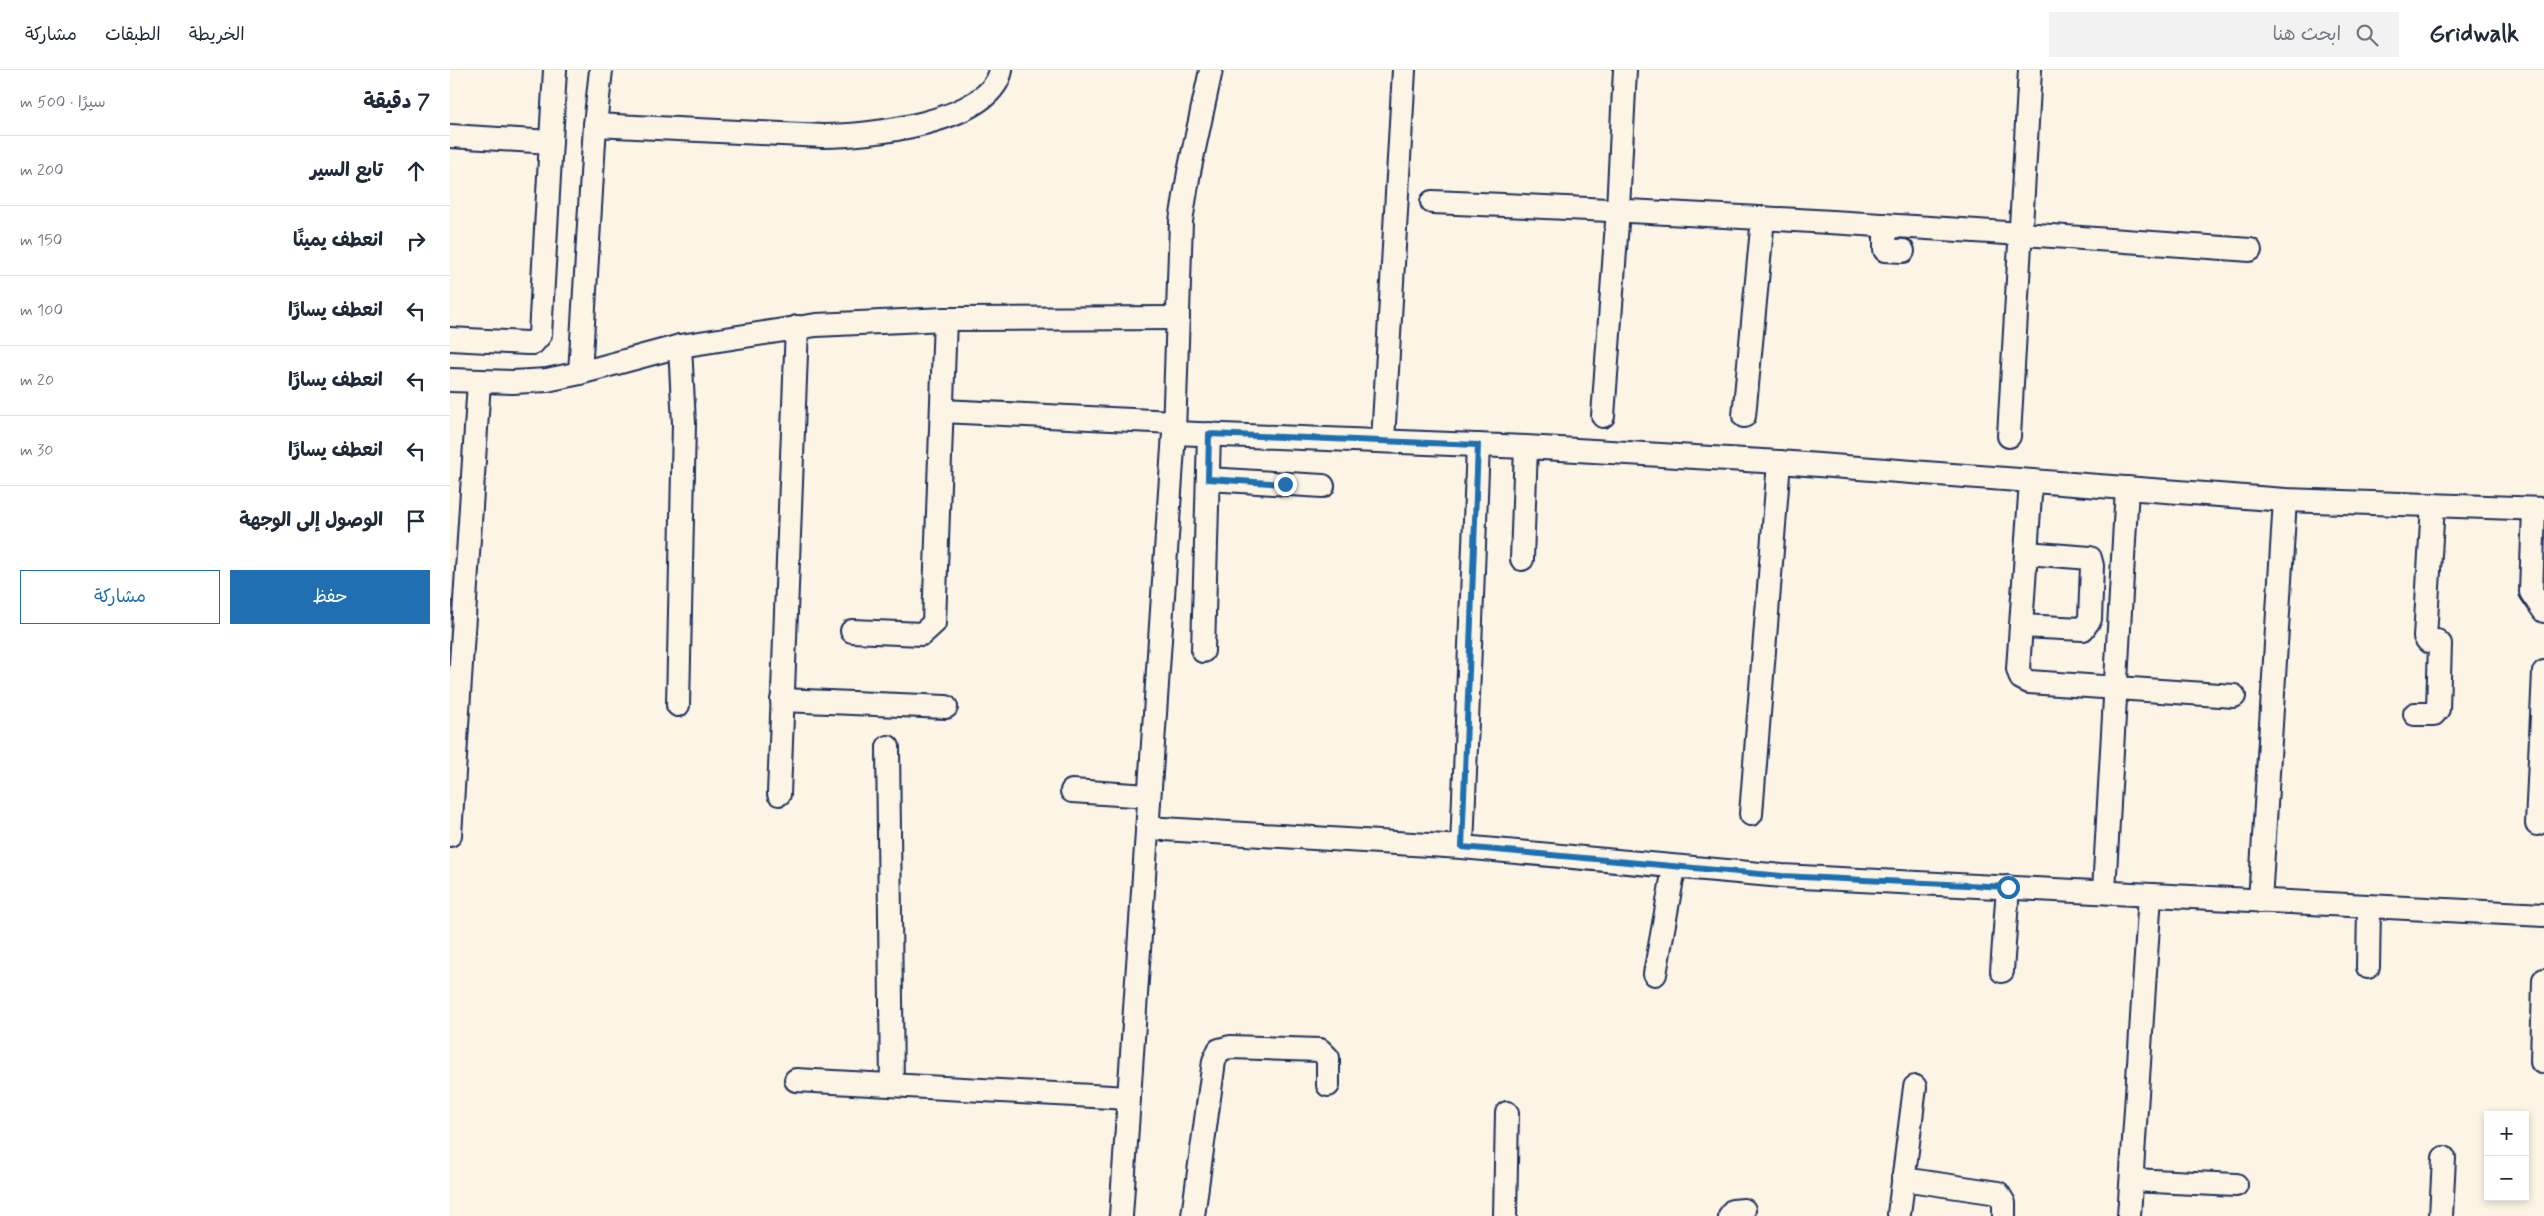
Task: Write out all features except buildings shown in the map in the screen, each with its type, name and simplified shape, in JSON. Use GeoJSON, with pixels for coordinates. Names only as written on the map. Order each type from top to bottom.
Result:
{"type":"FeatureCollection","features":[{"type":"Feature","properties":{"kind":"street"},"geometry":{"type":"LineString","coordinates":[[450,339],[533,343],[540,336],[555,70]]}},
{"type":"Feature","properties":{"kind":"street"},"geometry":{"type":"LineString","coordinates":[[580,373],[595,125],[601,70]]}},
{"type":"Feature","properties":{"kind":"street"},"geometry":{"type":"LineString","coordinates":[[595,125],[857,136],[923,123],[955,112],[993,90],[1001,70]]}},
{"type":"Feature","properties":{"kind":"street"},"geometry":{"type":"LineString","coordinates":[[1121,1216],[1174,428],[1181,221],[1189,172],[1211,70]]}},
{"type":"Feature","properties":{"kind":"street"},"geometry":{"type":"LineString","coordinates":[[1383,441],[1404,70]]}},
{"type":"Feature","properties":{"kind":"street"},"geometry":{"type":"LineString","coordinates":[[1603,416],[1618,209],[1624,70]]}},
{"type":"Feature","properties":{"kind":"street"},"geometry":{"type":"LineString","coordinates":[[2009,436],[2030,70]]}},
{"type":"Feature","properties":{"kind":"street"},"geometry":{"type":"LineString","coordinates":[[450,136],[551,142]]}},
{"type":"Feature","properties":{"kind":"street"},"geometry":{"type":"LineString","coordinates":[[1432,202],[1618,209],[2020,233],[2250,250]]}},
{"type":"Feature","properties":{"kind":"street"},"geometry":{"type":"LineString","coordinates":[[1744,416],[1763,218]]}},
{"type":"Feature","properties":{"kind":"street"},"geometry":{"type":"LineString","coordinates":[[1885,225],[1884,248],[1888,251],[1903,251]]}},
{"type":"Feature","properties":{"kind":"street"},"geometry":{"type":"LineString","coordinates":[[450,380],[479,382],[547,380],[680,346],[797,328],[884,320],[1178,318]]}},
{"type":"Feature","properties":{"kind":"street"},"geometry":{"type":"LineString","coordinates":[[852,631],[922,634],[934,623],[945,319]]}},
{"type":"Feature","properties":{"kind":"street"},"geometry":{"type":"LineString","coordinates":[[778,794],[797,328]]}},
{"type":"Feature","properties":{"kind":"street"},"geometry":{"type":"LineString","coordinates":[[678,705],[684,424],[680,346]]}},
{"type":"Feature","properties":{"kind":"street"},"geometry":{"type":"LineString","coordinates":[[450,835],[479,382]]}},
{"type":"Feature","properties":{"kind":"street"},"geometry":{"type":"LineString","coordinates":[[942,411],[1174,428],[1209,434],[1526,447],[1779,462],[2285,500],[2539,509],[2531,592],[2544,611]]}},
{"type":"Feature","properties":{"kind":"street"},"geometry":{"type":"LineString","coordinates":[[1203,651],[1209,434]]}},
{"type":"Feature","properties":{"kind":"street"},"geometry":{"type":"LineString","coordinates":[[1462,847],[1478,445]]}},
{"type":"Feature","properties":{"kind":"street"},"geometry":{"type":"LineString","coordinates":[[1522,559],[1526,447]]}},
{"type":"Feature","properties":{"kind":"street"},"geometry":{"type":"LineString","coordinates":[[1751,814],[1779,462]]}},
{"type":"Feature","properties":{"kind":"street"},"geometry":{"type":"LineString","coordinates":[[1208,479],[1323,486]]}},
{"type":"Feature","properties":{"kind":"street"},"geometry":{"type":"LineString","coordinates":[[2030,481],[2018,674],[2024,681],[2234,696]]}},
{"type":"Feature","properties":{"kind":"street"},"geometry":{"type":"LineString","coordinates":[[2104,891],[2126,488]]}},
{"type":"Feature","properties":{"kind":"street"},"geometry":{"type":"LineString","coordinates":[[2260,901],[2285,500]]}},
{"type":"Feature","properties":{"kind":"street"},"geometry":{"type":"LineString","coordinates":[[2416,714],[2434,714],[2438,709],[2440,644],[2437,641],[2428,641],[2425,637],[2433,505]]}},
{"type":"Feature","properties":{"kind":"street"},"geometry":{"type":"LineString","coordinates":[[2021,626],[2083,628],[2090,619],[2092,566],[2090,558],[2026,553]]}},
{"type":"Feature","properties":{"kind":"street"},"geometry":{"type":"LineString","coordinates":[[2537,824],[2544,672]]}},
{"type":"Feature","properties":{"kind":"street"},"geometry":{"type":"LineString","coordinates":[[782,700],[946,708]]}},
{"type":"Feature","properties":{"kind":"street"},"geometry":{"type":"LineString","coordinates":[[888,747],[892,1085]]}},
{"type":"Feature","properties":{"kind":"street"},"geometry":{"type":"LineString","coordinates":[[1072,791],[1149,796]]}},
{"type":"Feature","properties":{"kind":"street"},"geometry":{"type":"LineString","coordinates":[[1147,828],[1462,847],[1674,868],[1782,876],[2544,915]]}},
{"type":"Feature","properties":{"kind":"street"},"geometry":{"type":"LineString","coordinates":[[1655,974],[1674,868]]}},
{"type":"Feature","properties":{"kind":"street"},"geometry":{"type":"LineString","coordinates":[[2002,971],[2008,887]]}},
{"type":"Feature","properties":{"kind":"street"},"geometry":{"type":"LineString","coordinates":[[2129,1216],[2150,895]]}},
{"type":"Feature","properties":{"kind":"street"},"geometry":{"type":"LineString","coordinates":[[2368,967],[2369,907]]}},
{"type":"Feature","properties":{"kind":"street"},"geometry":{"type":"LineString","coordinates":[[2542,1062],[2544,980]]}},
{"type":"Feature","properties":{"kind":"street"},"geometry":{"type":"LineString","coordinates":[[1193,1216],[1214,1060],[1219,1050],[1230,1047],[1320,1050],[1328,1058],[1328,1085]]}},
{"type":"Feature","properties":{"kind":"street"},"geometry":{"type":"LineString","coordinates":[[796,1080],[1129,1098]]}},
{"type":"Feature","properties":{"kind":"street"},"geometry":{"type":"LineString","coordinates":[[1899,1214],[1915,1088]]}},
{"type":"Feature","properties":{"kind":"street"},"geometry":{"type":"LineString","coordinates":[[1505,1216],[1507,1114]]}},
{"type":"Feature","properties":{"kind":"street"},"geometry":{"type":"LineString","coordinates":[[2440,1216],[2444,1158]]}},
{"type":"Feature","properties":{"kind":"street"},"geometry":{"type":"LineString","coordinates":[[1904,1179],[1998,1193],[2004,1202],[2004,1216]]}},
{"type":"Feature","properties":{"kind":"street"},"geometry":{"type":"LineString","coordinates":[[2132,1180],[2236,1185]]}},
{"type":"Feature","properties":{"kind":"route"},"geometry":{"type":"LineString","coordinates":[[1285,484],[1208,479],[1209,434],[1478,445],[1462,847],[1674,868],[1782,876],[2008,887]]}}]}
